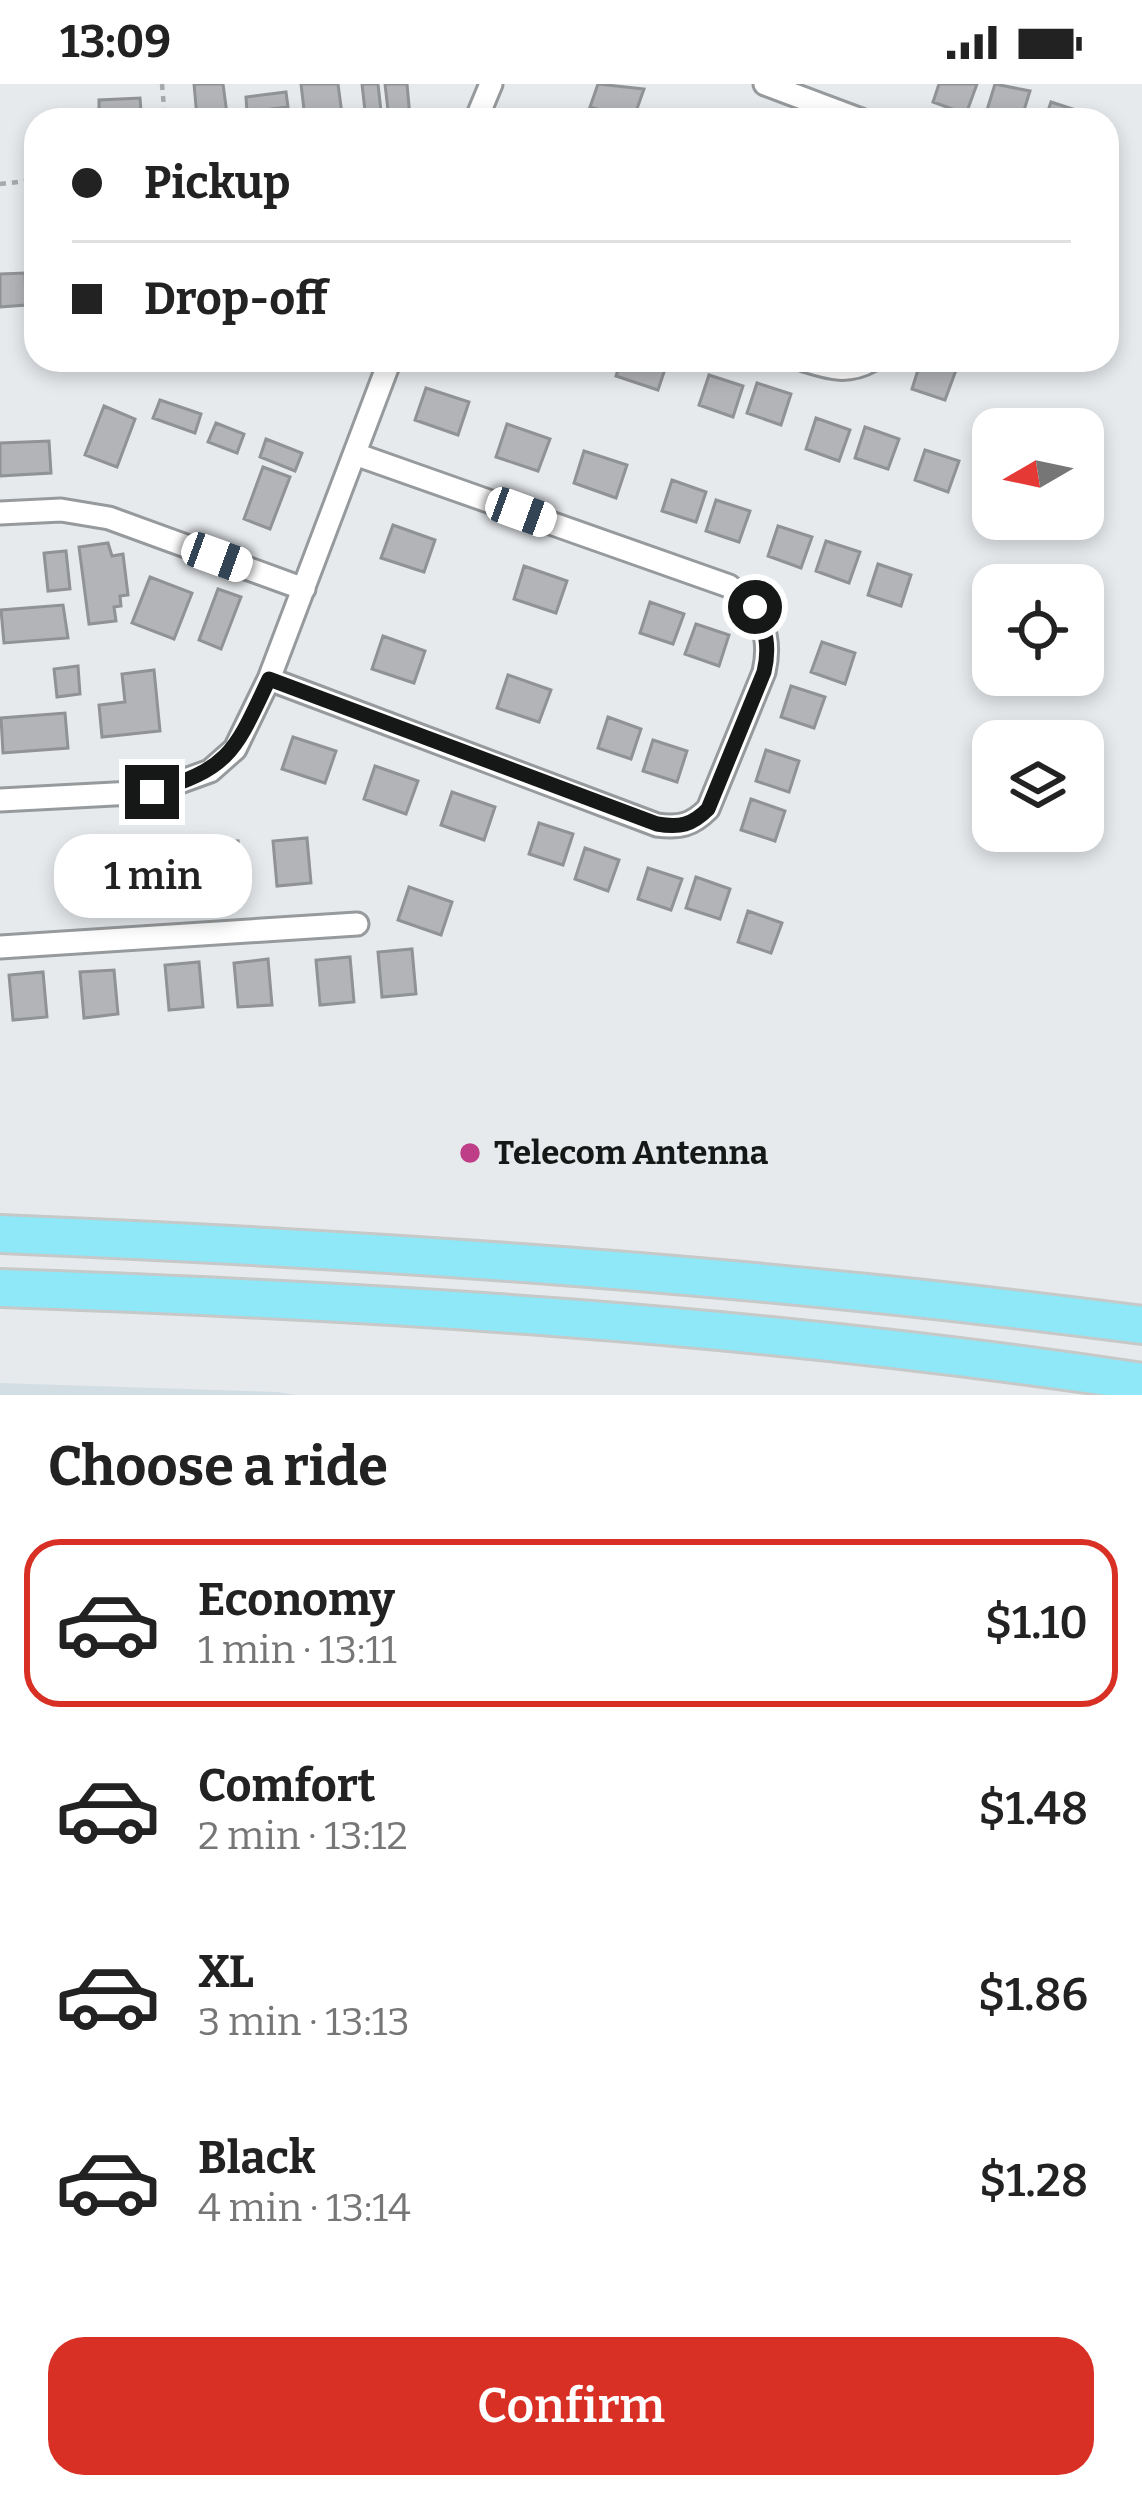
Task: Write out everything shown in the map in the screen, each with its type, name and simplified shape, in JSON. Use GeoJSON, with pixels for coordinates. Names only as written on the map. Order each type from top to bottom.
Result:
{"type":"FeatureCollection","features":[{"type":"Feature","properties":{"kind":"highway"},"geometry":{"type":"LineString","coordinates":[[0,1234],[286,1246],[668,1272],[1142,1325]]}},
{"type":"Feature","properties":{"kind":"highway"},"geometry":{"type":"LineString","coordinates":[[0,1288],[283,1298],[666,1326],[1014,1363],[1142,1382]]}},
{"type":"Feature","properties":{"kind":"street"},"geometry":{"type":"LineString","coordinates":[[765,84],[829,108]]}},
{"type":"Feature","properties":{"kind":"street"},"geometry":{"type":"LineString","coordinates":[[0,800],[152,792],[210,771],[235,749],[269,679],[386,372]]}},
{"type":"Feature","properties":{"kind":"street"},"geometry":{"type":"LineString","coordinates":[[269,679],[675,827],[694,823],[708,809],[764,672],[765,628],[755,607],[729,586],[356,454]]}},
{"type":"Feature","properties":{"kind":"street"},"geometry":{"type":"LineString","coordinates":[[0,514],[91,513],[304,589]]}},
{"type":"Feature","properties":{"kind":"street"},"geometry":{"type":"LineString","coordinates":[[0,946],[357,924]]}},
{"type":"Feature","properties":{"kind":"shaded area"},"geometry":{"type":"Polygon","coordinates":[[[0,1383],[277,1392],[297,1395],[0,1395],[0,1383]]]}},
{"type":"Feature","properties":{"kind":"building"},"geometry":{"type":"Polygon","coordinates":[[[194,84],[223,84],[226,108],[196,108],[194,84]]]}},
{"type":"Feature","properties":{"kind":"building"},"geometry":{"type":"Polygon","coordinates":[[[301,84],[338,84],[341,108],[304,108],[301,84]]]}},
{"type":"Feature","properties":{"kind":"building"},"geometry":{"type":"Polygon","coordinates":[[[362,84],[378,84],[381,108],[365,108],[362,84]]]}},
{"type":"Feature","properties":{"kind":"building"},"geometry":{"type":"Polygon","coordinates":[[[385,84],[407,84],[409,108],[388,108],[385,84]]]}},
{"type":"Feature","properties":{"kind":"building"},"geometry":{"type":"Polygon","coordinates":[[[598,84],[644,89],[637,108],[590,107],[598,84]]]}},
{"type":"Feature","properties":{"kind":"building"},"geometry":{"type":"Polygon","coordinates":[[[939,84],[977,84],[968,108],[933,102],[939,84]]]}},
{"type":"Feature","properties":{"kind":"building"},"geometry":{"type":"Polygon","coordinates":[[[995,84],[1030,91],[1025,108],[988,108],[995,84]]]}},
{"type":"Feature","properties":{"kind":"building"},"geometry":{"type":"Polygon","coordinates":[[[286,92],[288,107],[247,108],[246,97],[286,92]]]}},
{"type":"Feature","properties":{"kind":"building"},"geometry":{"type":"Polygon","coordinates":[[[140,98],[141,108],[99,108],[99,100],[140,98]]]}},
{"type":"Feature","properties":{"kind":"building"},"geometry":{"type":"Polygon","coordinates":[[[24,273],[24,305],[0,307],[0,274],[24,273]]]}},
{"type":"Feature","properties":{"kind":"building"},"geometry":{"type":"Polygon","coordinates":[[[617,372],[664,372],[658,390],[616,376],[617,372]]]}},
{"type":"Feature","properties":{"kind":"building"},"geometry":{"type":"Polygon","coordinates":[[[917,372],[955,372],[945,400],[912,389],[917,372]]]}},
{"type":"Feature","properties":{"kind":"building"},"geometry":{"type":"Polygon","coordinates":[[[709,375],[743,386],[733,417],[699,405],[709,375]]]}},
{"type":"Feature","properties":{"kind":"building"},"geometry":{"type":"Polygon","coordinates":[[[757,383],[791,394],[781,425],[747,413],[757,383]]]}},
{"type":"Feature","properties":{"kind":"building"},"geometry":{"type":"Polygon","coordinates":[[[426,388],[469,402],[458,435],[415,420],[426,388]]]}},
{"type":"Feature","properties":{"kind":"building"},"geometry":{"type":"Polygon","coordinates":[[[160,400],[201,414],[195,433],[153,418],[160,400]]]}},
{"type":"Feature","properties":{"kind":"building"},"geometry":{"type":"Polygon","coordinates":[[[104,406],[135,419],[117,467],[85,455],[104,406]]]}},
{"type":"Feature","properties":{"kind":"building"},"geometry":{"type":"Polygon","coordinates":[[[816,418],[850,430],[839,461],[806,449],[816,418]]]}},
{"type":"Feature","properties":{"kind":"building"},"geometry":{"type":"Polygon","coordinates":[[[216,423],[244,434],[237,453],[208,442],[216,423]]]}},
{"type":"Feature","properties":{"kind":"building"},"geometry":{"type":"Polygon","coordinates":[[[507,424],[550,439],[538,471],[496,457],[507,424]]]}},
{"type":"Feature","properties":{"kind":"building"},"geometry":{"type":"Polygon","coordinates":[[[865,427],[899,439],[888,469],[855,458],[865,427]]]}},
{"type":"Feature","properties":{"kind":"building"},"geometry":{"type":"Polygon","coordinates":[[[266,439],[302,453],[295,471],[260,457],[266,439]]]}},
{"type":"Feature","properties":{"kind":"building"},"geometry":{"type":"Polygon","coordinates":[[[49,441],[51,473],[0,476],[0,443],[49,441]]]}},
{"type":"Feature","properties":{"kind":"building"},"geometry":{"type":"Polygon","coordinates":[[[925,450],[959,461],[948,492],[915,480],[925,450]]]}},
{"type":"Feature","properties":{"kind":"building"},"geometry":{"type":"Polygon","coordinates":[[[584,451],[627,465],[616,498],[574,483],[584,451]]]}},
{"type":"Feature","properties":{"kind":"building"},"geometry":{"type":"Polygon","coordinates":[[[263,467],[290,477],[270,529],[244,519],[263,467]]]}},
{"type":"Feature","properties":{"kind":"building"},"geometry":{"type":"Polygon","coordinates":[[[672,480],[706,492],[696,522],[662,511],[672,480]]]}},
{"type":"Feature","properties":{"kind":"building"},"geometry":{"type":"Polygon","coordinates":[[[716,500],[750,511],[739,542],[706,531],[716,500]]]}},
{"type":"Feature","properties":{"kind":"building"},"geometry":{"type":"Polygon","coordinates":[[[393,525],[435,540],[424,572],[381,558],[393,525]]]}},
{"type":"Feature","properties":{"kind":"building"},"geometry":{"type":"Polygon","coordinates":[[[778,526],[812,537],[801,568],[768,556],[778,526]]]}},
{"type":"Feature","properties":{"kind":"building"},"geometry":{"type":"Polygon","coordinates":[[[826,541],[860,552],[849,583],[816,571],[826,541]]]}},
{"type":"Feature","properties":{"kind":"building"},"geometry":{"type":"Polygon","coordinates":[[[108,543],[112,556],[123,554],[128,595],[120,596],[121,606],[114,607],[116,621],[89,624],[79,547],[108,543]]]}},
{"type":"Feature","properties":{"kind":"building"},"geometry":{"type":"Polygon","coordinates":[[[66,551],[70,589],[48,591],[44,553],[66,551]]]}},
{"type":"Feature","properties":{"kind":"building"},"geometry":{"type":"Polygon","coordinates":[[[878,564],[911,575],[901,606],[868,595],[878,564]]]}},
{"type":"Feature","properties":{"kind":"building"},"geometry":{"type":"Polygon","coordinates":[[[524,566],[567,581],[556,613],[514,599],[524,566]]]}},
{"type":"Feature","properties":{"kind":"building"},"geometry":{"type":"Polygon","coordinates":[[[150,577],[192,593],[174,639],[132,623],[150,577]]]}},
{"type":"Feature","properties":{"kind":"building"},"geometry":{"type":"Polygon","coordinates":[[[218,589],[241,597],[221,649],[199,640],[218,589]]]}},
{"type":"Feature","properties":{"kind":"building"},"geometry":{"type":"Polygon","coordinates":[[[650,602],[684,614],[673,644],[640,633],[650,602]]]}},
{"type":"Feature","properties":{"kind":"building"},"geometry":{"type":"Polygon","coordinates":[[[63,605],[68,638],[4,643],[1,610],[63,605]]]}},
{"type":"Feature","properties":{"kind":"building"},"geometry":{"type":"Polygon","coordinates":[[[696,624],[729,635],[719,666],[685,654],[696,624]]]}},
{"type":"Feature","properties":{"kind":"building"},"geometry":{"type":"Polygon","coordinates":[[[383,636],[425,651],[414,683],[372,669],[383,636]]]}},
{"type":"Feature","properties":{"kind":"building"},"geometry":{"type":"Polygon","coordinates":[[[822,642],[855,653],[845,684],[811,672],[822,642]]]}},
{"type":"Feature","properties":{"kind":"building"},"geometry":{"type":"Polygon","coordinates":[[[78,666],[80,694],[57,697],[54,669],[78,666]]]}},
{"type":"Feature","properties":{"kind":"building"},"geometry":{"type":"Polygon","coordinates":[[[154,670],[160,731],[102,737],[99,705],[125,702],[122,674],[154,670]]]}},
{"type":"Feature","properties":{"kind":"building"},"geometry":{"type":"Polygon","coordinates":[[[508,675],[551,690],[539,722],[497,708],[508,675]]]}},
{"type":"Feature","properties":{"kind":"building"},"geometry":{"type":"Polygon","coordinates":[[[791,686],[825,697],[814,728],[781,717],[791,686]]]}},
{"type":"Feature","properties":{"kind":"building"},"geometry":{"type":"Polygon","coordinates":[[[65,713],[68,748],[3,753],[1,718],[65,713]]]}},
{"type":"Feature","properties":{"kind":"building"},"geometry":{"type":"Polygon","coordinates":[[[608,717],[641,729],[631,759],[598,748],[608,717]]]}},
{"type":"Feature","properties":{"kind":"building"},"geometry":{"type":"Polygon","coordinates":[[[293,737],[336,751],[325,783],[282,769],[293,737]]]}},
{"type":"Feature","properties":{"kind":"building"},"geometry":{"type":"Polygon","coordinates":[[[653,740],[687,751],[677,782],[643,771],[653,740]]]}},
{"type":"Feature","properties":{"kind":"building"},"geometry":{"type":"Polygon","coordinates":[[[766,750],[799,761],[789,792],[756,781],[766,750]]]}},
{"type":"Feature","properties":{"kind":"building"},"geometry":{"type":"Polygon","coordinates":[[[375,766],[418,781],[406,814],[364,799],[375,766]]]}},
{"type":"Feature","properties":{"kind":"building"},"geometry":{"type":"Polygon","coordinates":[[[452,792],[495,807],[484,840],[441,825],[452,792]]]}},
{"type":"Feature","properties":{"kind":"building"},"geometry":{"type":"Polygon","coordinates":[[[751,799],[785,811],[775,841],[741,830],[751,799]]]}},
{"type":"Feature","properties":{"kind":"building"},"geometry":{"type":"Polygon","coordinates":[[[539,823],[573,834],[563,865],[529,854],[539,823]]]}},
{"type":"Feature","properties":{"kind":"building"},"geometry":{"type":"Polygon","coordinates":[[[307,838],[311,883],[277,886],[273,841],[307,838]]]}},
{"type":"Feature","properties":{"kind":"building"},"geometry":{"type":"Polygon","coordinates":[[[238,841],[242,886],[208,889],[204,844],[238,841]]]}},
{"type":"Feature","properties":{"kind":"building"},"geometry":{"type":"Polygon","coordinates":[[[109,844],[113,890],[79,893],[75,848],[109,844]]]}},
{"type":"Feature","properties":{"kind":"building"},"geometry":{"type":"Polygon","coordinates":[[[174,844],[178,889],[144,892],[140,847],[174,844]]]}},
{"type":"Feature","properties":{"kind":"building"},"geometry":{"type":"Polygon","coordinates":[[[585,848],[619,860],[608,891],[575,879],[585,848]]]}},
{"type":"Feature","properties":{"kind":"building"},"geometry":{"type":"Polygon","coordinates":[[[648,868],[682,879],[671,910],[638,899],[648,868]]]}},
{"type":"Feature","properties":{"kind":"building"},"geometry":{"type":"Polygon","coordinates":[[[696,877],[730,889],[720,919],[686,908],[696,877]]]}},
{"type":"Feature","properties":{"kind":"building"},"geometry":{"type":"Polygon","coordinates":[[[409,887],[452,902],[441,935],[398,920],[409,887]]]}},
{"type":"Feature","properties":{"kind":"building"},"geometry":{"type":"Polygon","coordinates":[[[748,911],[782,923],[771,953],[738,942],[748,911]]]}},
{"type":"Feature","properties":{"kind":"building"},"geometry":{"type":"Polygon","coordinates":[[[412,949],[416,994],[382,997],[378,952],[412,949]]]}},
{"type":"Feature","properties":{"kind":"building"},"geometry":{"type":"Polygon","coordinates":[[[350,957],[354,1002],[320,1005],[316,960],[350,957]]]}},
{"type":"Feature","properties":{"kind":"building"},"geometry":{"type":"Polygon","coordinates":[[[268,959],[272,1005],[238,1007],[234,963],[268,959]]]}},
{"type":"Feature","properties":{"kind":"building"},"geometry":{"type":"Polygon","coordinates":[[[199,962],[203,1007],[169,1010],[165,965],[199,962]]]}},
{"type":"Feature","properties":{"kind":"building"},"geometry":{"type":"Polygon","coordinates":[[[114,970],[118,1014],[84,1018],[80,972],[114,970]]]}},
{"type":"Feature","properties":{"kind":"building"},"geometry":{"type":"Polygon","coordinates":[[[43,972],[47,1017],[13,1020],[9,975],[43,972]]]}},
{"type":"Feature","properties":{"kind":"place","name":"Telecom Antenna"},"geometry":{"type":"Point","coordinates":[470,1153]}},
{"type":"Feature","properties":{"kind":"route"},"geometry":{"type":"LineString","coordinates":[[152,792],[210,771],[235,749],[269,679],[657,824],[694,823],[708,809],[764,672],[765,628],[755,607]]}}]}
